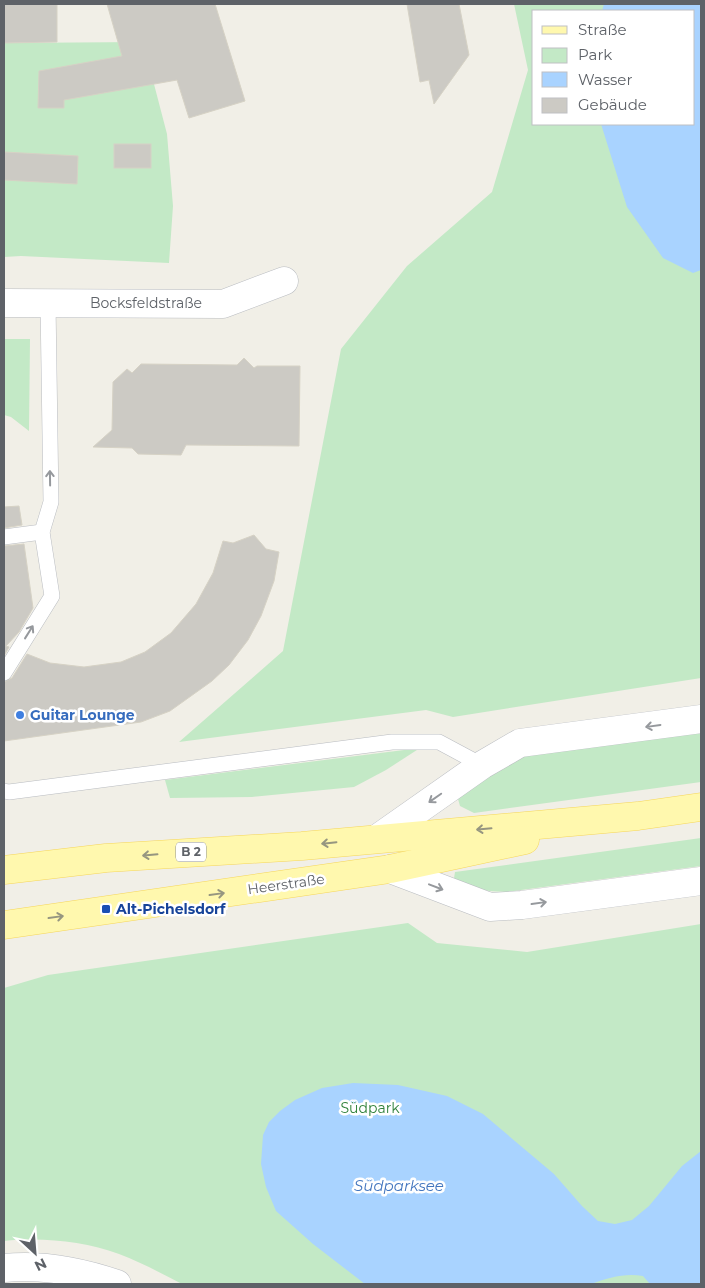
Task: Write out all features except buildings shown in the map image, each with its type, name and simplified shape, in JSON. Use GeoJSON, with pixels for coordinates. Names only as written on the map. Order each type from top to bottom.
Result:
{"type":"FeatureCollection","features":[{"type":"Feature","properties":{"kind":"main road","name":"Heerstraße"},"geometry":{"type":"LineString","coordinates":[[4,870],[106,858],[302,846],[638,816],[701,807]]}},
{"type":"Feature","properties":{"kind":"main road","name":"Heerstraße"},"geometry":{"type":"LineString","coordinates":[[4,924],[390,869],[638,816]]}},
{"type":"Feature","properties":{"kind":"street","name":"Bocksfeldstraße"},"geometry":{"type":"LineString","coordinates":[[4,303],[223,304],[284,281]]}},
{"type":"Feature","properties":{"kind":"street","name":"Heerstraße"},"geometry":{"type":"LineString","coordinates":[[378,838],[482,765],[520,743],[701,719]]}},
{"type":"Feature","properties":{"kind":"street","name":"Heerstraße"},"geometry":{"type":"LineString","coordinates":[[390,869],[490,907],[522,905],[701,880]]}},
{"type":"Feature","properties":{"kind":"street"},"geometry":{"type":"LineString","coordinates":[[4,1268],[37,1268],[86,1274],[117,1284]]}},
{"type":"Feature","properties":{"kind":"lane"},"geometry":{"type":"LineString","coordinates":[[4,674],[52,596],[42,532],[51,502],[48,303]]}},
{"type":"Feature","properties":{"kind":"lane"},"geometry":{"type":"LineString","coordinates":[[4,537],[42,532]]}},
{"type":"Feature","properties":{"kind":"lane"},"geometry":{"type":"LineString","coordinates":[[4,791],[9,792],[392,742],[439,742],[482,765]]}},
{"type":"Feature","properties":{"kind":"green space"},"geometry":{"type":"Polygon","coordinates":[[[514,4],[701,4],[701,678],[453,717],[426,710],[179,742],[283,651],[341,349],[407,266],[492,192],[528,70],[514,4]]]}},
{"type":"Feature","properties":{"kind":"green space"},"geometry":{"type":"Polygon","coordinates":[[[143,42],[167,134],[173,206],[169,263],[21,256],[4,257],[4,43],[143,42]]]}},
{"type":"Feature","properties":{"kind":"green space"},"geometry":{"type":"Polygon","coordinates":[[[4,339],[30,339],[29,431],[11,417],[4,415],[4,339]]]}},
{"type":"Feature","properties":{"kind":"green space"},"geometry":{"type":"Polygon","coordinates":[[[701,731],[701,782],[474,813],[460,806],[458,799],[461,793],[520,755],[701,731]]]}},
{"type":"Feature","properties":{"kind":"green space"},"geometry":{"type":"Polygon","coordinates":[[[420,748],[386,770],[354,787],[252,797],[170,798],[165,780],[420,748]]]}},
{"type":"Feature","properties":{"kind":"green space"},"geometry":{"type":"Polygon","coordinates":[[[701,838],[701,866],[507,892],[471,888],[464,886],[454,878],[455,872],[701,838]]]}},
{"type":"Feature","properties":{"kind":"green space","name":"Südpark"},"geometry":{"type":"Polygon","coordinates":[[[408,923],[437,943],[527,952],[701,924],[701,1284],[182,1284],[127,1257],[91,1246],[48,1240],[4,1241],[4,988],[48,975],[408,923]]]}},
{"type":"Feature","properties":{"kind":"water"},"geometry":{"type":"Polygon","coordinates":[[[604,4],[701,4],[701,270],[693,273],[663,258],[627,207],[601,125],[695,125],[695,10],[602,10],[604,4]]]}},
{"type":"Feature","properties":{"kind":"water","name":"Südparksee"},"geometry":{"type":"Polygon","coordinates":[[[353,1083],[398,1085],[447,1096],[483,1114],[554,1174],[598,1221],[615,1224],[632,1220],[649,1206],[682,1166],[701,1151],[701,1284],[650,1284],[643,1276],[629,1275],[591,1284],[365,1284],[313,1244],[276,1211],[266,1187],[261,1164],[263,1135],[269,1122],[280,1111],[295,1100],[322,1088],[353,1083]]]}},
{"type":"Feature","properties":{"kind":"place","name":"Guitar Lounge"},"geometry":{"type":"Point","coordinates":[20,715]}},
{"type":"Feature","properties":{"kind":"place","name":"Alt-Pichelsdorf"},"geometry":{"type":"Point","coordinates":[106,909]}}]}
